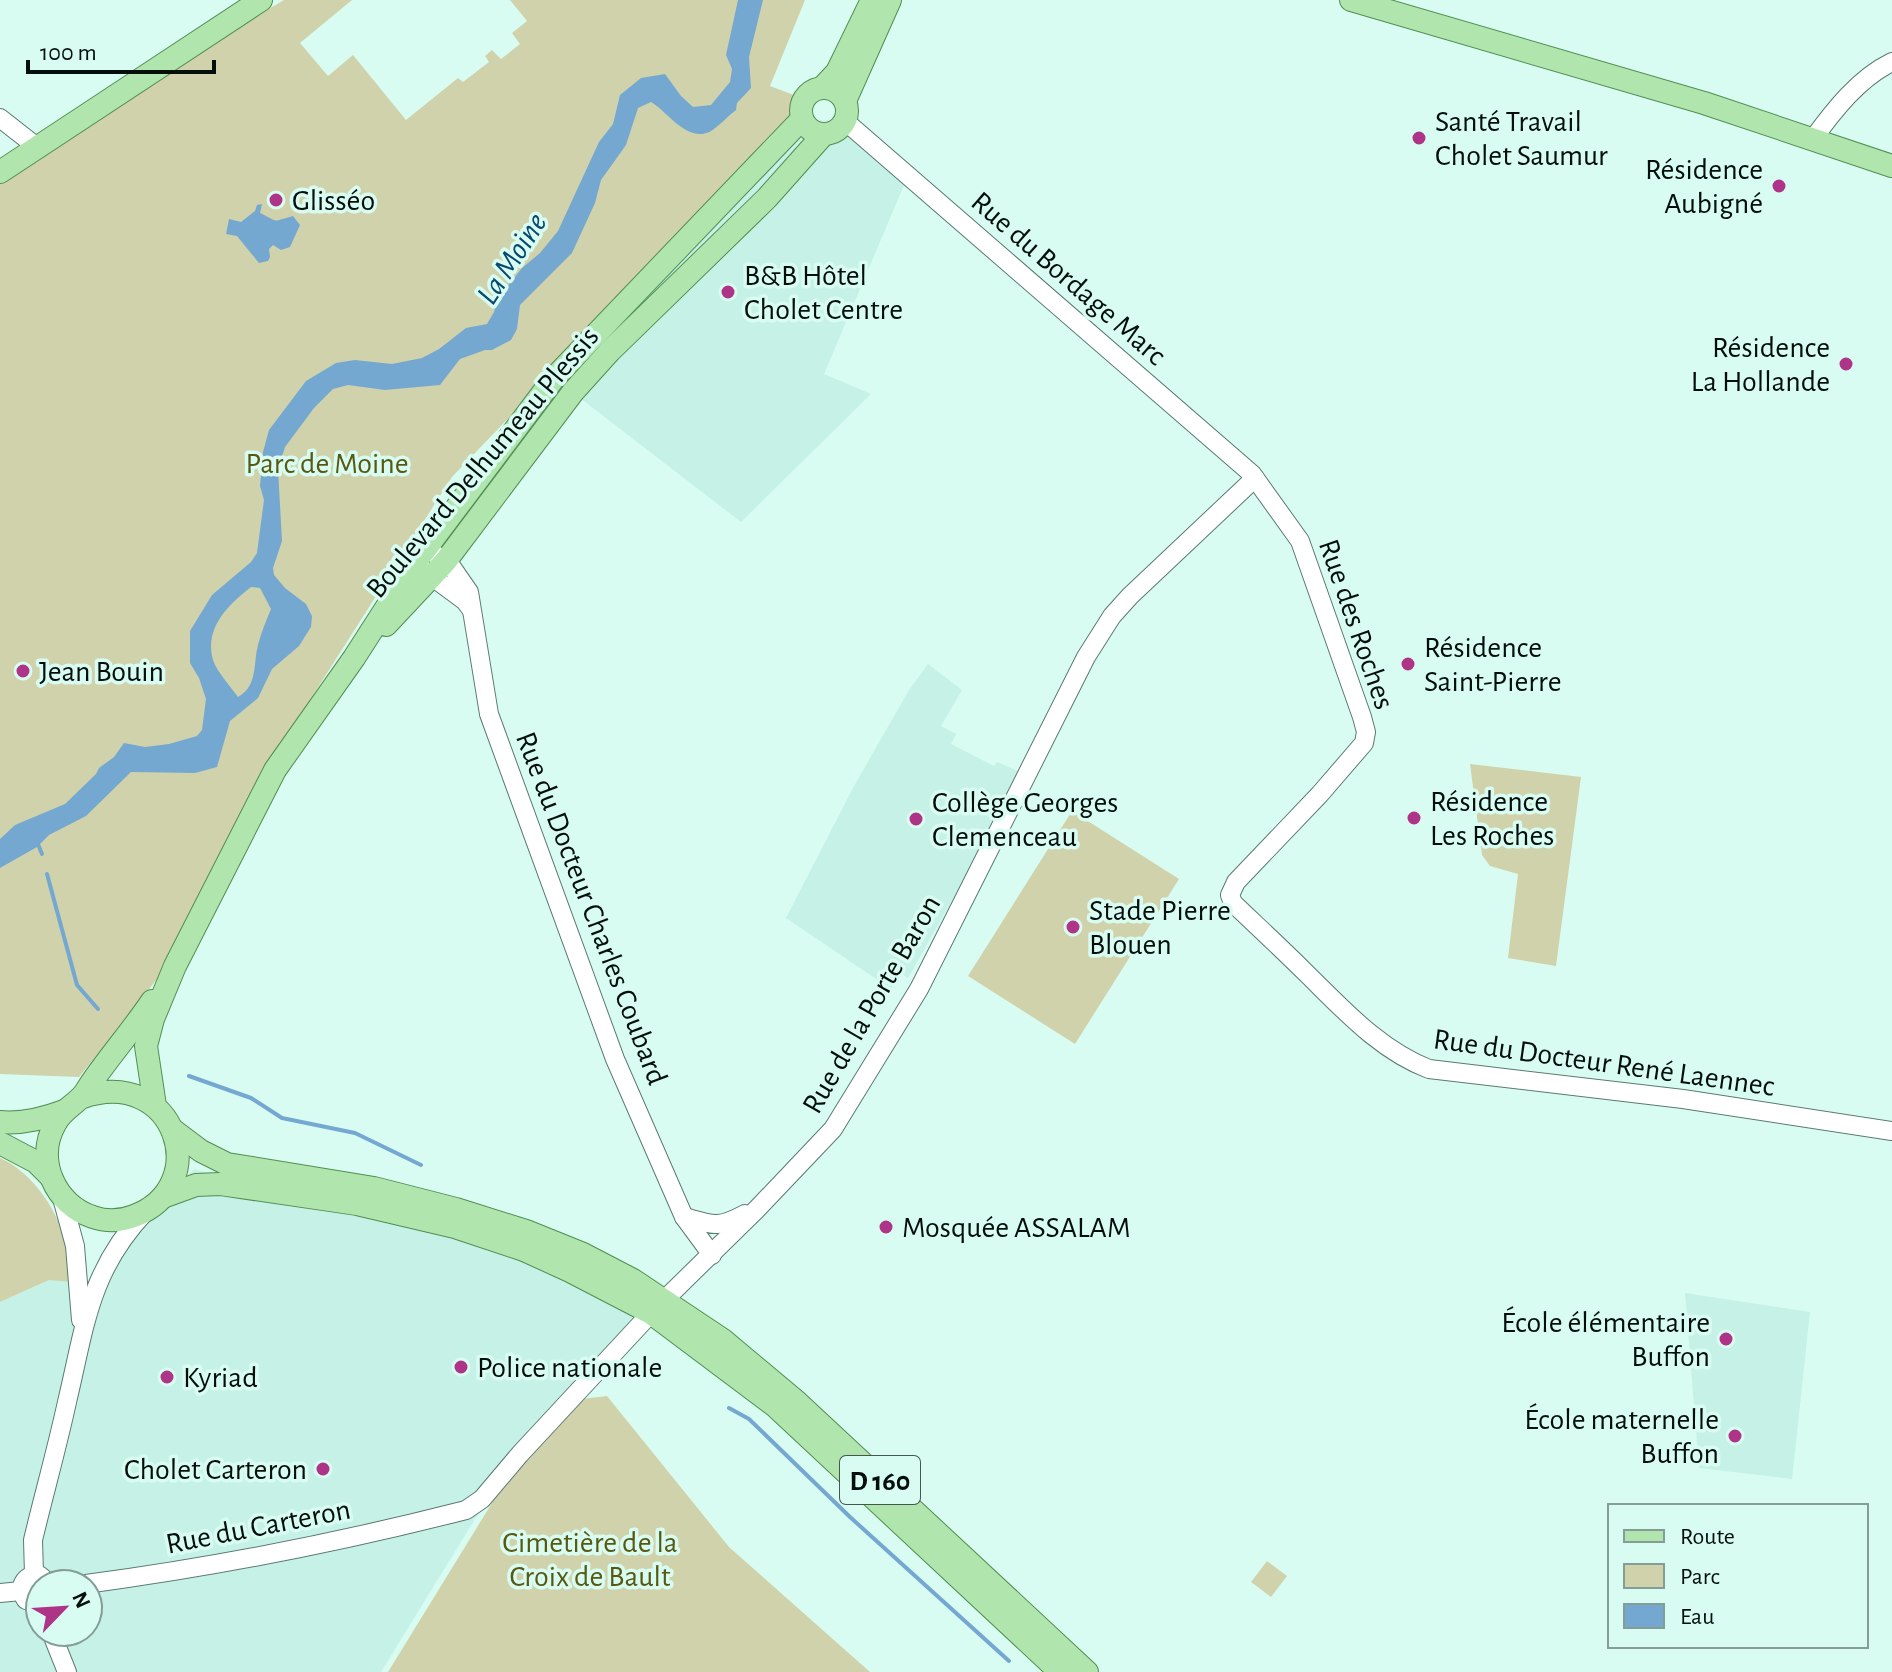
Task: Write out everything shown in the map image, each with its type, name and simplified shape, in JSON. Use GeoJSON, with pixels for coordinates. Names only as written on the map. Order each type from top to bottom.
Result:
{"type":"FeatureCollection","features":[{"type":"Feature","properties":{"kind":"main road"},"geometry":{"type":"LineString","coordinates":[[0,172],[261,0]]}},
{"type":"Feature","properties":{"kind":"main road"},"geometry":{"type":"LineString","coordinates":[[872,0],[837,72],[803,102],[802,119],[811,130],[824,134],[837,131],[890,0]]}},
{"type":"Feature","properties":{"kind":"main road"},"geometry":{"type":"LineString","coordinates":[[1351,0],[1677,96],[1892,166]]}},
{"type":"Feature","properties":{"kind":"main road"},"geometry":{"type":"LineString","coordinates":[[822,88],[835,91],[845,111]]}},
{"type":"Feature","properties":{"kind":"main road","name":"Boulevard Delhumeau Plessis"},"geometry":{"type":"LineString","coordinates":[[430,570],[554,378],[802,119]]}},
{"type":"Feature","properties":{"kind":"main road","name":"Boulevard Delhumeau Plessis"},"geometry":{"type":"LineString","coordinates":[[155,1106],[146,1046],[153,1019],[175,966],[275,770],[354,658],[430,570],[573,392],[610,351],[767,198],[824,134]]}},
{"type":"Feature","properties":{"kind":"main road","name":"Boulevard Delhumeau Plessis"},"geometry":{"type":"LineString","coordinates":[[83,1097],[175,966]]}},
{"type":"Feature","properties":{"kind":"main road"},"geometry":{"type":"LineString","coordinates":[[0,1143],[36,1162],[50,1176],[62,1198],[83,1214],[103,1220],[125,1220],[145,1212],[163,1197],[172,1181],[177,1165],[173,1130],[155,1106],[139,1095],[120,1090],[101,1091],[83,1097],[64,1111],[54,1125],[48,1141],[50,1176]]}},
{"type":"Feature","properties":{"kind":"main road"},"geometry":{"type":"LineString","coordinates":[[0,1122],[27,1121],[64,1111]]}},
{"type":"Feature","properties":{"kind":"main road","name":"D 160"},"geometry":{"type":"LineString","coordinates":[[173,1130],[201,1151],[227,1164],[374,1188],[456,1209],[526,1231],[583,1254],[633,1280],[657,1306],[775,1406],[1060,1672]]}},
{"type":"Feature","properties":{"kind":"main road","name":"D 160"},"geometry":{"type":"LineString","coordinates":[[163,1197],[196,1185],[220,1184],[357,1204],[455,1227],[657,1306],[723,1340],[797,1402],[1087,1672]]}},
{"type":"Feature","properties":{"kind":"street"},"geometry":{"type":"LineString","coordinates":[[1813,139],[1837,106],[1892,62]]}},
{"type":"Feature","properties":{"kind":"street","name":"Rue du Bordage Marc"},"geometry":{"type":"LineString","coordinates":[[845,111],[909,178],[1182,411],[1255,478]]}},
{"type":"Feature","properties":{"kind":"street"},"geometry":{"type":"LineString","coordinates":[[0,118],[37,147]]}},
{"type":"Feature","properties":{"kind":"street","name":"Rue des Roches"},"geometry":{"type":"LineString","coordinates":[[1230,895],[1236,882],[1364,743],[1366,732],[1300,541],[1255,478]]}},
{"type":"Feature","properties":{"kind":"street","name":"Rue de la Porte Baron"},"geometry":{"type":"LineString","coordinates":[[657,1306],[712,1255],[833,1129],[919,989],[1086,657],[1112,616],[1255,478]]}},
{"type":"Feature","properties":{"kind":"street","name":"Rue du Docteur Charles Coubard"},"geometry":{"type":"LineString","coordinates":[[430,570],[462,580],[469,592],[489,714],[615,1059],[684,1217],[712,1255]]}},
{"type":"Feature","properties":{"kind":"street","name":"Rue du Docteur René Laennec"},"geometry":{"type":"LineString","coordinates":[[1230,895],[1240,909],[1384,1045],[1429,1069],[1683,1099],[1892,1131]]}},
{"type":"Feature","properties":{"kind":"street"},"geometry":{"type":"LineString","coordinates":[[62,1198],[75,1246],[82,1335]]}},
{"type":"Feature","properties":{"kind":"street"},"geometry":{"type":"LineString","coordinates":[[684,1217],[714,1226],[756,1210]]}},
{"type":"Feature","properties":{"kind":"street"},"geometry":{"type":"LineString","coordinates":[[39,1568],[33,1540],[82,1335],[100,1275],[123,1236],[145,1212]]}},
{"type":"Feature","properties":{"kind":"street","name":"Rue du Carteron"},"geometry":{"type":"LineString","coordinates":[[104,1582],[202,1568],[466,1510],[482,1499],[657,1306]]}},
{"type":"Feature","properties":{"kind":"street"},"geometry":{"type":"LineString","coordinates":[[24,1582],[21,1591],[24,1596]]}},
{"type":"Feature","properties":{"kind":"street"},"geometry":{"type":"LineString","coordinates":[[0,1593],[21,1591]]}},
{"type":"Feature","properties":{"kind":"street"},"geometry":{"type":"LineString","coordinates":[[57,1648],[67,1672]]}},
{"type":"Feature","properties":{"kind":"shaded area"},"geometry":{"type":"Polygon","coordinates":[[[805,126],[823,136],[844,130],[907,178],[824,374],[871,394],[741,522],[554,378],[805,126]]]}},
{"type":"Feature","properties":{"kind":"shaded area","name":"Collège Georges Clemenceau"},"geometry":{"type":"Polygon","coordinates":[[[928,664],[962,690],[941,726],[956,734],[951,744],[994,766],[997,762],[1020,772],[979,853],[908,978],[900,973],[891,989],[786,918],[854,786],[909,690],[928,664]]]}},
{"type":"Feature","properties":{"kind":"shaded area"},"geometry":{"type":"Polygon","coordinates":[[[194,1169],[226,1178],[302,1186],[659,1306],[483,1506],[381,1672],[0,1672],[0,1302],[49,1280],[91,1283],[194,1169]]]}},
{"type":"Feature","properties":{"kind":"shaded area"},"geometry":{"type":"Polygon","coordinates":[[[1685,1293],[1810,1312],[1792,1479],[1699,1468],[1685,1293]]]}},
{"type":"Feature","properties":{"kind":"green space","name":"Parc de Moine"},"geometry":{"type":"Polygon","coordinates":[[[284,0],[352,0],[300,43],[328,76],[353,55],[406,120],[458,78],[463,82],[489,62],[485,56],[492,50],[501,59],[520,44],[512,33],[527,21],[510,0],[805,0],[770,86],[802,98],[799,115],[452,477],[278,750],[157,979],[79,1077],[0,1074],[0,184],[88,115],[284,0]]]}},
{"type":"Feature","properties":{"kind":"green space"},"geometry":{"type":"Polygon","coordinates":[[[1470,764],[1581,777],[1556,966],[1508,958],[1518,874],[1490,866],[1482,855],[1470,764]]]}},
{"type":"Feature","properties":{"kind":"green space","name":"Stade Pierre Blouen"},"geometry":{"type":"Polygon","coordinates":[[[1072,811],[1179,879],[1075,1044],[968,976],[1072,811]]]}},
{"type":"Feature","properties":{"kind":"green space"},"geometry":{"type":"Polygon","coordinates":[[[0,1158],[21,1171],[48,1202],[65,1242],[71,1282],[49,1280],[0,1302],[0,1158]]]}},
{"type":"Feature","properties":{"kind":"green space","name":"Cimetière de la Croix de Bault"},"geometry":{"type":"Polygon","coordinates":[[[607,1396],[729,1547],[870,1672],[388,1672],[500,1490],[582,1399],[607,1396]]]}},
{"type":"Feature","properties":{"kind":"green space"},"geometry":{"type":"Polygon","coordinates":[[[1267,1561],[1287,1576],[1271,1597],[1251,1582],[1267,1561]]]}},
{"type":"Feature","properties":{"kind":"water","name":"La Moine"},"geometry":{"type":"Polygon","coordinates":[[[738,0],[763,0],[749,57],[751,88],[737,103],[736,110],[714,129],[703,134],[686,130],[651,102],[638,108],[626,145],[601,180],[595,203],[572,253],[520,305],[517,329],[511,340],[492,350],[460,359],[440,385],[385,390],[348,385],[333,389],[314,408],[285,447],[278,469],[282,541],[273,568],[274,575],[306,604],[312,616],[311,627],[299,646],[272,669],[258,698],[230,721],[217,767],[195,773],[131,772],[86,816],[49,835],[37,847],[0,868],[0,839],[15,825],[65,804],[99,768],[114,757],[124,743],[145,747],[169,744],[197,736],[202,730],[206,699],[190,663],[190,631],[212,595],[251,562],[257,553],[264,500],[260,486],[263,452],[269,430],[306,381],[336,363],[355,360],[392,364],[422,358],[466,328],[487,324],[497,299],[558,231],[599,142],[613,124],[620,95],[641,78],[665,74],[693,107],[711,105],[730,82],[732,69],[726,55],[738,0]],[[251,587],[226,610],[212,638],[215,665],[238,697],[252,681],[258,645],[271,609],[260,588],[251,587]]]}},
{"type":"Feature","properties":{"kind":"water"},"geometry":{"type":"Polygon","coordinates":[[[262,204],[260,213],[276,220],[293,216],[300,225],[290,247],[281,250],[273,245],[269,249],[268,261],[259,263],[237,236],[226,234],[229,219],[241,222],[255,211],[257,205],[262,204]]]}},
{"type":"Feature","properties":{"kind":"waterway"},"geometry":{"type":"LineString","coordinates":[[37,842],[42,854]]}},
{"type":"Feature","properties":{"kind":"waterway"},"geometry":{"type":"LineString","coordinates":[[47,874],[77,985],[98,1009]]}},
{"type":"Feature","properties":{"kind":"waterway"},"geometry":{"type":"LineString","coordinates":[[189,1076],[251,1098],[282,1118],[355,1133],[421,1165]]}},
{"type":"Feature","properties":{"kind":"waterway"},"geometry":{"type":"LineString","coordinates":[[729,1408],[749,1419],[850,1517],[1009,1661]]}},
{"type":"Feature","properties":{"kind":"place","name":"Santé Travail Cholet Saumur"},"geometry":{"type":"Point","coordinates":[1419,138]}},
{"type":"Feature","properties":{"kind":"place","name":"Résidence Aubigné"},"geometry":{"type":"Point","coordinates":[1779,186]}},
{"type":"Feature","properties":{"kind":"place","name":"Glisséo"},"geometry":{"type":"Point","coordinates":[276,200]}},
{"type":"Feature","properties":{"kind":"place","name":"B&B Hôtel Cholet Centre"},"geometry":{"type":"Point","coordinates":[728,292]}},
{"type":"Feature","properties":{"kind":"place","name":"Résidence La Hollande"},"geometry":{"type":"Point","coordinates":[1846,364]}},
{"type":"Feature","properties":{"kind":"place","name":"Résidence Saint-Pierre"},"geometry":{"type":"Point","coordinates":[1408,664]}},
{"type":"Feature","properties":{"kind":"place","name":"Jean Bouin"},"geometry":{"type":"Point","coordinates":[23,671]}},
{"type":"Feature","properties":{"kind":"place","name":"Résidence Les Roches"},"geometry":{"type":"Point","coordinates":[1414,818]}},
{"type":"Feature","properties":{"kind":"place","name":"Collège Georges Clemenceau"},"geometry":{"type":"Point","coordinates":[916,819]}},
{"type":"Feature","properties":{"kind":"place","name":"Stade Pierre Blouen"},"geometry":{"type":"Point","coordinates":[1073,927]}},
{"type":"Feature","properties":{"kind":"place","name":"Mosquée ASSALAM"},"geometry":{"type":"Point","coordinates":[886,1227]}},
{"type":"Feature","properties":{"kind":"place","name":"École élémentaire Buffon"},"geometry":{"type":"Point","coordinates":[1726,1339]}},
{"type":"Feature","properties":{"kind":"place","name":"Police nationale"},"geometry":{"type":"Point","coordinates":[461,1367]}},
{"type":"Feature","properties":{"kind":"place","name":"Kyriad"},"geometry":{"type":"Point","coordinates":[167,1377]}},
{"type":"Feature","properties":{"kind":"place","name":"École maternelle Buffon"},"geometry":{"type":"Point","coordinates":[1735,1436]}},
{"type":"Feature","properties":{"kind":"place","name":"Cholet Carteron"},"geometry":{"type":"Point","coordinates":[323,1469]}}]}
